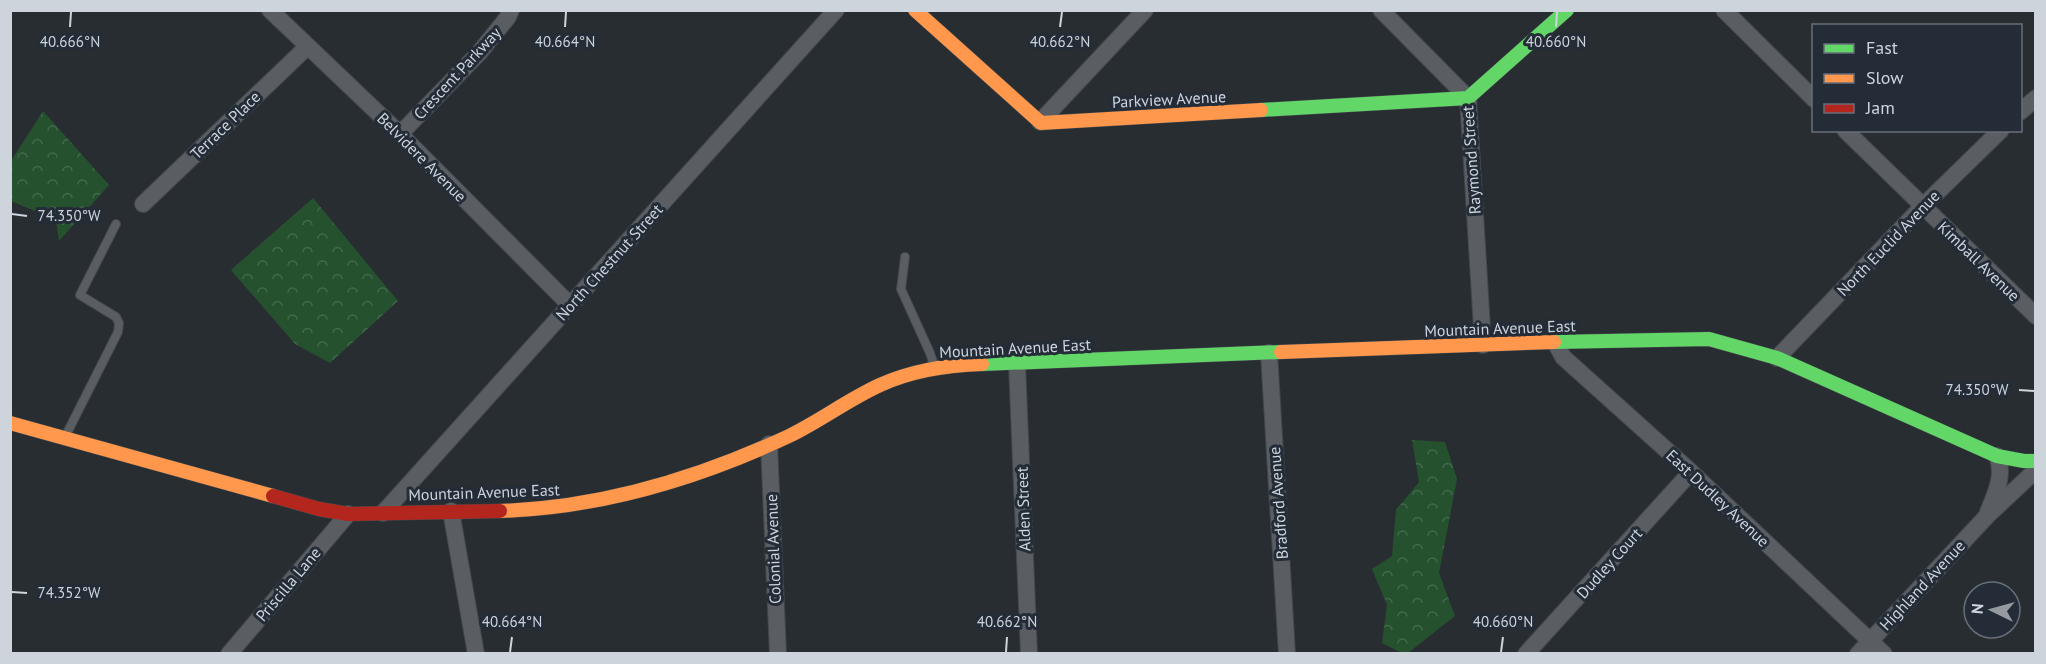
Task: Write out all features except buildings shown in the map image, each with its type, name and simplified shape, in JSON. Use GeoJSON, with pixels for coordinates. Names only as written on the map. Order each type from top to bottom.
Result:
{"type":"FeatureCollection","features":[{"type":"Feature","properties":{"kind":"street","name":"Belvidere Avenue"},"geometry":{"type":"LineString","coordinates":[[270,10],[400,134],[570,305]]}},
{"type":"Feature","properties":{"kind":"street","name":"Crescent Parkway"},"geometry":{"type":"LineString","coordinates":[[400,134],[479,53],[511,10]]}},
{"type":"Feature","properties":{"kind":"street","name":"North Chestnut Street"},"geometry":{"type":"LineString","coordinates":[[383,513],[836,10]]}},
{"type":"Feature","properties":{"kind":"street"},"geometry":{"type":"LineString","coordinates":[[915,10],[1040,122],[1145,10]]}},
{"type":"Feature","properties":{"kind":"street","name":"Raymond Street"},"geometry":{"type":"LineString","coordinates":[[1381,10],[1468,98],[1483,345]]}},
{"type":"Feature","properties":{"kind":"street"},"geometry":{"type":"LineString","coordinates":[[1468,98],[1566,10]]}},
{"type":"Feature","properties":{"kind":"street"},"geometry":{"type":"LineString","coordinates":[[1724,10],[1812,97]]}},
{"type":"Feature","properties":{"kind":"street","name":"Terrace Place"},"geometry":{"type":"LineString","coordinates":[[143,204],[307,47]]}},
{"type":"Feature","properties":{"kind":"street","name":"Parkview Avenue"},"geometry":{"type":"LineString","coordinates":[[1040,122],[1468,98]]}},
{"type":"Feature","properties":{"kind":"street"},"geometry":{"type":"LineString","coordinates":[[2022,110],[2036,98]]}},
{"type":"Feature","properties":{"kind":"street","name":"Kimball Avenue"},"geometry":{"type":"LineString","coordinates":[[1847,132],[2036,316]]}},
{"type":"Feature","properties":{"kind":"street","name":"North Euclid Avenue"},"geometry":{"type":"LineString","coordinates":[[1777,358],[1922,207],[1999,132]]}},
{"type":"Feature","properties":{"kind":"street","name":"Mountain Avenue East"},"geometry":{"type":"LineString","coordinates":[[13,427],[65,438],[319,509],[348,514],[522,510],[615,497],[718,466],[790,435],[880,385],[916,372],[951,365],[1555,342],[1708,339],[1777,358],[1997,456],[2036,461]]}},
{"type":"Feature","properties":{"kind":"street","name":"East Dudley Avenue"},"geometry":{"type":"LineString","coordinates":[[1555,342],[1563,357],[1691,472],[1884,654]]}},
{"type":"Feature","properties":{"kind":"street","name":"Bradford Avenue"},"geometry":{"type":"LineString","coordinates":[[1269,354],[1287,654]]}},
{"type":"Feature","properties":{"kind":"street","name":"Alden Street"},"geometry":{"type":"LineString","coordinates":[[1017,364],[1029,654]]}},
{"type":"Feature","properties":{"kind":"street","name":"Colonial Avenue"},"geometry":{"type":"LineString","coordinates":[[769,444],[778,654]]}},
{"type":"Feature","properties":{"kind":"street","name":"Highland Avenue"},"geometry":{"type":"LineString","coordinates":[[1987,516],[1998,485],[2000,472],[1997,456]]}},
{"type":"Feature","properties":{"kind":"street","name":"Highland Avenue"},"geometry":{"type":"LineString","coordinates":[[1858,654],[1987,516],[2036,470]]}},
{"type":"Feature","properties":{"kind":"street","name":"Dudley Court"},"geometry":{"type":"LineString","coordinates":[[1526,654],[1691,472]]}},
{"type":"Feature","properties":{"kind":"street"},"geometry":{"type":"LineString","coordinates":[[451,511],[476,654]]}},
{"type":"Feature","properties":{"kind":"street","name":"Priscilla Lane"},"geometry":{"type":"LineString","coordinates":[[229,654],[348,514]]}},
{"type":"Feature","properties":{"kind":"lane"},"geometry":{"type":"LineString","coordinates":[[65,438],[118,332],[119,323],[116,317],[80,295],[116,224]]}},
{"type":"Feature","properties":{"kind":"lane"},"geometry":{"type":"LineString","coordinates":[[905,256],[901,289],[930,353],[934,369]]}},
{"type":"Feature","properties":{"kind":"green space"},"geometry":{"type":"Polygon","coordinates":[[[43,111],[109,185],[59,241],[56,220],[11,201],[11,161],[43,111]]]}},
{"type":"Feature","properties":{"kind":"green space"},"geometry":{"type":"Polygon","coordinates":[[[313,198],[398,301],[330,363],[295,344],[231,270],[313,198]]]}},
{"type":"Feature","properties":{"kind":"green space"},"geometry":{"type":"Polygon","coordinates":[[[1412,440],[1445,442],[1457,479],[1439,573],[1455,616],[1408,653],[1402,653],[1382,643],[1387,605],[1372,569],[1392,556],[1396,510],[1419,482],[1412,440]]]}},
{"type":"Feature","properties":{"kind":"traffic: fast"},"geometry":{"type":"LineString","coordinates":[[1261,110],[1468,98],[1567,10]]}},
{"type":"Feature","properties":{"kind":"traffic: fast"},"geometry":{"type":"LineString","coordinates":[[1554,342],[1709,339],[1777,358],[1997,456],[2036,461]]}},
{"type":"Feature","properties":{"kind":"traffic: fast"},"geometry":{"type":"LineString","coordinates":[[982,364],[1281,352]]}},
{"type":"Feature","properties":{"kind":"traffic: slow"},"geometry":{"type":"LineString","coordinates":[[915,10],[1041,123],[1261,110]]}},
{"type":"Feature","properties":{"kind":"traffic: slow"},"geometry":{"type":"LineString","coordinates":[[1281,352],[1554,342]]}},
{"type":"Feature","properties":{"kind":"traffic: slow"},"geometry":{"type":"LineString","coordinates":[[500,511],[575,504],[648,488],[720,465],[789,436],[892,380],[930,369],[982,364]]}},
{"type":"Feature","properties":{"kind":"traffic: slow"},"geometry":{"type":"LineString","coordinates":[[10,423],[273,496]]}},
{"type":"Feature","properties":{"kind":"traffic: jam"},"geometry":{"type":"LineString","coordinates":[[273,496],[319,509],[348,514],[500,511]]}}]}
